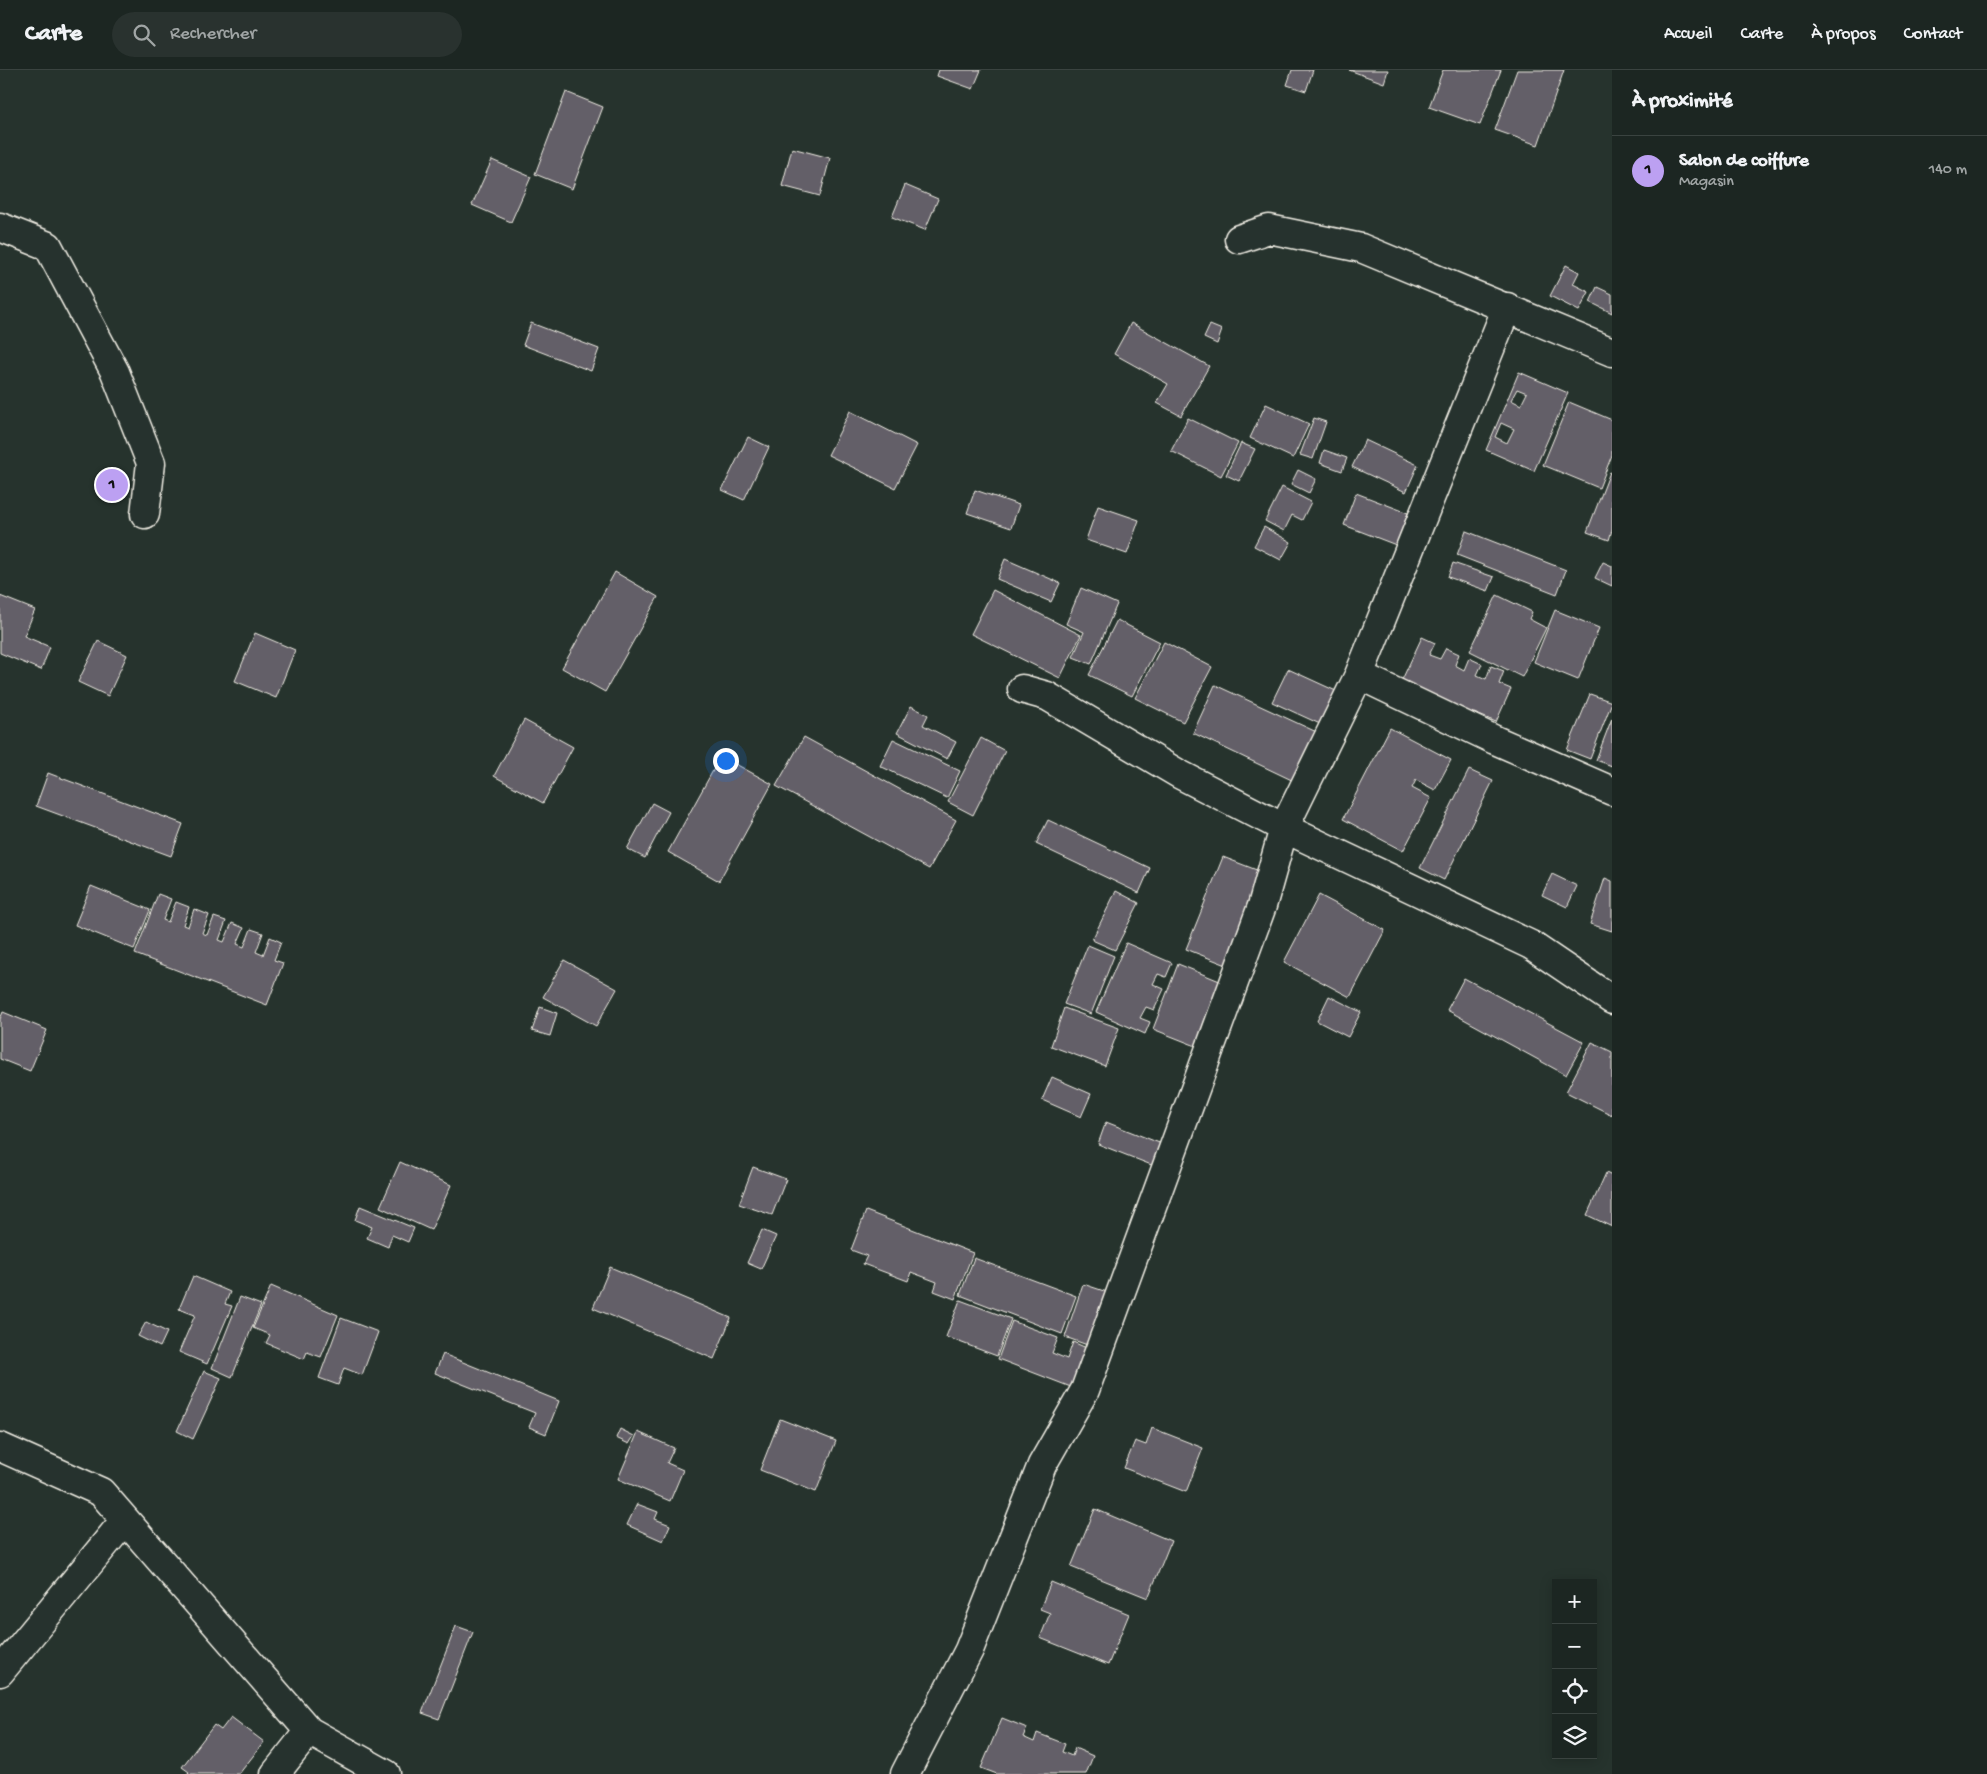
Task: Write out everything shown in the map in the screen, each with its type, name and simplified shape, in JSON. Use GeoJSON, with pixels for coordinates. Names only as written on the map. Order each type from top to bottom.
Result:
{"type":"FeatureCollection","features":[{"type":"Feature","properties":{"kind":"street"},"geometry":{"type":"LineString","coordinates":[[0,227],[48,246],[115,372],[152,463],[145,514]]}},
{"type":"Feature","properties":{"kind":"street"},"geometry":{"type":"LineString","coordinates":[[1239,239],[1269,229],[1361,248],[1612,352]]}},
{"type":"Feature","properties":{"kind":"street"},"geometry":{"type":"LineString","coordinates":[[905,1774],[969,1650],[1042,1465],[1085,1390],[1262,906],[1284,828],[1359,675],[1507,307]]}},
{"type":"Feature","properties":{"kind":"street"},"geometry":{"type":"LineString","coordinates":[[1359,675],[1496,740],[1612,791]]}},
{"type":"Feature","properties":{"kind":"street"},"geometry":{"type":"LineString","coordinates":[[1022,689],[1047,696],[1178,774],[1284,828],[1531,945],[1612,1000]]}},
{"type":"Feature","properties":{"kind":"street"},"geometry":{"type":"LineString","coordinates":[[0,1447],[101,1492],[309,1731],[386,1774]]}},
{"type":"Feature","properties":{"kind":"street"},"geometry":{"type":"LineString","coordinates":[[0,1672],[125,1520]]}},
{"type":"Feature","properties":{"kind":"street"},"geometry":{"type":"LineString","coordinates":[[275,1774],[309,1731]]}},
{"type":"Feature","properties":{"kind":"building"},"geometry":{"type":"Polygon","coordinates":[[[939,70],[981,70],[973,89],[937,76],[939,70]]]}},
{"type":"Feature","properties":{"kind":"building"},"geometry":{"type":"Polygon","coordinates":[[[1292,70],[1313,70],[1306,91],[1287,85],[1292,70]]]}},
{"type":"Feature","properties":{"kind":"building"},"geometry":{"type":"Polygon","coordinates":[[[1349,70],[1388,70],[1384,83],[1349,70]]]}},
{"type":"Feature","properties":{"kind":"building"},"geometry":{"type":"Polygon","coordinates":[[[1443,70],[1501,70],[1480,125],[1429,107],[1443,70]]]}},
{"type":"Feature","properties":{"kind":"building"},"geometry":{"type":"Polygon","coordinates":[[[1517,70],[1564,70],[1538,145],[1495,130],[1517,70]]]}},
{"type":"Feature","properties":{"kind":"building"},"geometry":{"type":"Polygon","coordinates":[[[566,92],[603,107],[572,189],[535,174],[566,92]]]}},
{"type":"Feature","properties":{"kind":"building"},"geometry":{"type":"Polygon","coordinates":[[[792,148],[830,158],[820,196],[782,186],[792,148]]]}},
{"type":"Feature","properties":{"kind":"building"},"geometry":{"type":"Polygon","coordinates":[[[492,160],[531,177],[511,222],[472,205],[492,160]]]}},
{"type":"Feature","properties":{"kind":"building"},"geometry":{"type":"Polygon","coordinates":[[[905,185],[938,199],[925,230],[892,217],[905,185]]]}},
{"type":"Feature","properties":{"kind":"building"},"geometry":{"type":"Polygon","coordinates":[[[1566,265],[1579,272],[1573,284],[1589,292],[1579,311],[1550,296],[1566,265]]]}},
{"type":"Feature","properties":{"kind":"building"},"geometry":{"type":"Polygon","coordinates":[[[1597,287],[1612,294],[1612,313],[1590,302],[1597,287]]]}},
{"type":"Feature","properties":{"kind":"building"},"geometry":{"type":"Polygon","coordinates":[[[531,323],[599,349],[591,371],[523,345],[531,323]]]}},
{"type":"Feature","properties":{"kind":"building"},"geometry":{"type":"Polygon","coordinates":[[[1131,323],[1209,366],[1181,416],[1157,403],[1168,384],[1114,354],[1131,323]]]}},
{"type":"Feature","properties":{"kind":"building"},"geometry":{"type":"Polygon","coordinates":[[[1210,325],[1222,330],[1217,344],[1204,338],[1210,325]]]}},
{"type":"Feature","properties":{"kind":"building"},"geometry":{"type":"Polygon","coordinates":[[[1519,372],[1568,393],[1534,471],[1486,450],[1519,372]],[[1517,389],[1511,400],[1521,405],[1527,393],[1517,389]],[[1501,423],[1495,437],[1507,443],[1514,429],[1501,423]]]}},
{"type":"Feature","properties":{"kind":"building"},"geometry":{"type":"Polygon","coordinates":[[[1569,402],[1612,420],[1612,455],[1599,488],[1543,465],[1569,402]]]}},
{"type":"Feature","properties":{"kind":"building"},"geometry":{"type":"Polygon","coordinates":[[[1266,404],[1309,424],[1293,458],[1250,438],[1266,404]]]}},
{"type":"Feature","properties":{"kind":"building"},"geometry":{"type":"Polygon","coordinates":[[[850,411],[917,445],[895,488],[828,455],[850,411]]]}},
{"type":"Feature","properties":{"kind":"building"},"geometry":{"type":"Polygon","coordinates":[[[1188,418],[1238,443],[1221,476],[1171,451],[1188,418]]]}},
{"type":"Feature","properties":{"kind":"building"},"geometry":{"type":"Polygon","coordinates":[[[1314,418],[1326,422],[1313,459],[1300,455],[1314,418]]]}},
{"type":"Feature","properties":{"kind":"building"},"geometry":{"type":"Polygon","coordinates":[[[748,437],[769,447],[744,500],[722,490],[748,437]]]}},
{"type":"Feature","properties":{"kind":"building"},"geometry":{"type":"Polygon","coordinates":[[[1365,440],[1418,465],[1406,492],[1352,467],[1365,440]]]}},
{"type":"Feature","properties":{"kind":"building"},"geometry":{"type":"Polygon","coordinates":[[[1241,443],[1255,449],[1239,481],[1226,475],[1241,443]]]}},
{"type":"Feature","properties":{"kind":"building"},"geometry":{"type":"Polygon","coordinates":[[[1324,450],[1347,458],[1342,471],[1320,463],[1324,450]]]}},
{"type":"Feature","properties":{"kind":"building"},"geometry":{"type":"Polygon","coordinates":[[[1298,470],[1316,479],[1309,493],[1291,484],[1298,470]]]}},
{"type":"Feature","properties":{"kind":"building"},"geometry":{"type":"Polygon","coordinates":[[[1610,472],[1612,473],[1612,530],[1609,540],[1587,532],[1610,472]]]}},
{"type":"Feature","properties":{"kind":"building"},"geometry":{"type":"Polygon","coordinates":[[[1282,487],[1311,502],[1302,520],[1292,515],[1284,531],[1265,521],[1282,487]]]}},
{"type":"Feature","properties":{"kind":"building"},"geometry":{"type":"Polygon","coordinates":[[[975,490],[1019,505],[1011,528],[967,513],[975,490]]]}},
{"type":"Feature","properties":{"kind":"building"},"geometry":{"type":"Polygon","coordinates":[[[1356,493],[1408,513],[1396,545],[1344,525],[1356,493]]]}},
{"type":"Feature","properties":{"kind":"building"},"geometry":{"type":"Polygon","coordinates":[[[1098,506],[1139,520],[1127,554],[1086,540],[1098,506]]]}},
{"type":"Feature","properties":{"kind":"building"},"geometry":{"type":"Polygon","coordinates":[[[1264,527],[1291,542],[1281,560],[1254,546],[1264,527]]]}},
{"type":"Feature","properties":{"kind":"building"},"geometry":{"type":"Polygon","coordinates":[[[1466,531],[1566,570],[1557,594],[1457,555],[1466,531]]]}},
{"type":"Feature","properties":{"kind":"building"},"geometry":{"type":"Polygon","coordinates":[[[1005,559],[1060,583],[1051,602],[997,579],[1005,559]]]}},
{"type":"Feature","properties":{"kind":"building"},"geometry":{"type":"Polygon","coordinates":[[[1603,562],[1612,566],[1612,586],[1595,578],[1603,562]]]}},
{"type":"Feature","properties":{"kind":"building"},"geometry":{"type":"Polygon","coordinates":[[[1453,563],[1494,577],[1488,591],[1448,577],[1453,563]]]}},
{"type":"Feature","properties":{"kind":"building"},"geometry":{"type":"Polygon","coordinates":[[[615,572],[658,597],[605,692],[562,668],[615,572]]]}},
{"type":"Feature","properties":{"kind":"building"},"geometry":{"type":"Polygon","coordinates":[[[1081,588],[1117,604],[1091,664],[1073,657],[1084,632],[1066,624],[1081,588]]]}},
{"type":"Feature","properties":{"kind":"building"},"geometry":{"type":"Polygon","coordinates":[[[993,590],[1081,635],[1060,678],[971,634],[993,590]]]}},
{"type":"Feature","properties":{"kind":"building"},"geometry":{"type":"Polygon","coordinates":[[[1497,595],[1532,612],[1529,619],[1546,628],[1522,677],[1470,651],[1497,595]]]}},
{"type":"Feature","properties":{"kind":"building"},"geometry":{"type":"Polygon","coordinates":[[[0,596],[35,610],[24,636],[50,647],[41,670],[0,653],[0,596]]]}},
{"type":"Feature","properties":{"kind":"building"},"geometry":{"type":"Polygon","coordinates":[[[1555,610],[1599,628],[1578,680],[1534,662],[1555,610]]]}},
{"type":"Feature","properties":{"kind":"building"},"geometry":{"type":"Polygon","coordinates":[[[1117,620],[1160,642],[1132,696],[1089,675],[1117,620]]]}},
{"type":"Feature","properties":{"kind":"building"},"geometry":{"type":"Polygon","coordinates":[[[255,633],[295,650],[276,698],[235,681],[255,633]]]}},
{"type":"Feature","properties":{"kind":"building"},"geometry":{"type":"Polygon","coordinates":[[[1422,637],[1435,643],[1429,655],[1440,659],[1446,648],[1459,654],[1455,665],[1464,670],[1469,658],[1482,664],[1477,675],[1486,679],[1491,666],[1504,671],[1499,684],[1511,689],[1496,722],[1474,713],[1470,721],[1446,710],[1449,703],[1401,682],[1422,637]]]}},
{"type":"Feature","properties":{"kind":"building"},"geometry":{"type":"Polygon","coordinates":[[[98,641],[127,655],[108,696],[78,682],[98,641]]]}},
{"type":"Feature","properties":{"kind":"building"},"geometry":{"type":"Polygon","coordinates":[[[1164,642],[1212,667],[1183,722],[1135,698],[1164,642]]]}},
{"type":"Feature","properties":{"kind":"building"},"geometry":{"type":"Polygon","coordinates":[[[1288,669],[1336,691],[1320,724],[1272,702],[1288,669]]]}},
{"type":"Feature","properties":{"kind":"building"},"geometry":{"type":"Polygon","coordinates":[[[1215,685],[1323,735],[1300,784],[1193,733],[1215,685]]]}},
{"type":"Feature","properties":{"kind":"building"},"geometry":{"type":"Polygon","coordinates":[[[1590,694],[1612,702],[1590,759],[1567,750],[1590,694]]]}},
{"type":"Feature","properties":{"kind":"building"},"geometry":{"type":"Polygon","coordinates":[[[911,706],[928,715],[923,725],[956,742],[947,759],[897,733],[911,706]]]}},
{"type":"Feature","properties":{"kind":"building"},"geometry":{"type":"Polygon","coordinates":[[[1612,718],[1612,766],[1596,760],[1612,718]]]}},
{"type":"Feature","properties":{"kind":"building"},"geometry":{"type":"Polygon","coordinates":[[[524,720],[573,747],[543,803],[494,776],[524,720]]]}},
{"type":"Feature","properties":{"kind":"building"},"geometry":{"type":"Polygon","coordinates":[[[1390,728],[1451,760],[1435,790],[1416,780],[1412,788],[1431,798],[1403,851],[1343,819],[1390,728]]]}},
{"type":"Feature","properties":{"kind":"building"},"geometry":{"type":"Polygon","coordinates":[[[804,737],[956,820],[929,869],[776,786],[804,737]]]}},
{"type":"Feature","properties":{"kind":"building"},"geometry":{"type":"Polygon","coordinates":[[[981,738],[1005,751],[973,815],[948,802],[981,738]]]}},
{"type":"Feature","properties":{"kind":"building"},"geometry":{"type":"Polygon","coordinates":[[[893,739],[960,771],[947,798],[880,766],[893,739]]]}},
{"type":"Feature","properties":{"kind":"building"},"geometry":{"type":"Polygon","coordinates":[[[721,756],[772,784],[719,881],[668,852],[721,756]]]}},
{"type":"Feature","properties":{"kind":"building"},"geometry":{"type":"Polygon","coordinates":[[[1469,770],[1493,781],[1444,880],[1420,868],[1469,770]]]}},
{"type":"Feature","properties":{"kind":"building"},"geometry":{"type":"Polygon","coordinates":[[[48,773],[183,824],[171,856],[36,806],[48,773]]]}},
{"type":"Feature","properties":{"kind":"building"},"geometry":{"type":"Polygon","coordinates":[[[652,803],[669,812],[645,858],[627,849],[652,803]]]}},
{"type":"Feature","properties":{"kind":"building"},"geometry":{"type":"Polygon","coordinates":[[[1048,820],[1150,868],[1139,893],[1036,844],[1048,820]]]}},
{"type":"Feature","properties":{"kind":"building"},"geometry":{"type":"Polygon","coordinates":[[[1223,857],[1267,874],[1229,966],[1186,949],[1223,857]]]}},
{"type":"Feature","properties":{"kind":"building"},"geometry":{"type":"Polygon","coordinates":[[[1552,874],[1577,886],[1567,907],[1542,895],[1552,874]]]}},
{"type":"Feature","properties":{"kind":"building"},"geometry":{"type":"Polygon","coordinates":[[[1605,878],[1612,881],[1612,931],[1590,924],[1605,878]]]}},
{"type":"Feature","properties":{"kind":"building"},"geometry":{"type":"Polygon","coordinates":[[[91,886],[150,910],[134,949],[75,925],[91,886]]]}},
{"type":"Feature","properties":{"kind":"building"},"geometry":{"type":"Polygon","coordinates":[[[1116,891],[1139,903],[1115,950],[1092,940],[1116,891]]]}},
{"type":"Feature","properties":{"kind":"building"},"geometry":{"type":"Polygon","coordinates":[[[158,894],[171,899],[163,920],[168,922],[176,902],[189,907],[183,925],[188,927],[194,909],[209,915],[202,933],[207,935],[214,917],[226,921],[219,940],[224,942],[232,923],[244,928],[237,944],[244,947],[251,929],[263,933],[256,952],[263,955],[270,937],[281,942],[274,960],[283,963],[267,1005],[135,954],[158,894]]]}},
{"type":"Feature","properties":{"kind":"building"},"geometry":{"type":"Polygon","coordinates":[[[1319,895],[1385,930],[1350,997],[1284,962],[1319,895]]]}},
{"type":"Feature","properties":{"kind":"building"},"geometry":{"type":"Polygon","coordinates":[[[1126,943],[1172,963],[1166,977],[1158,974],[1153,984],[1164,989],[1154,1010],[1146,1007],[1140,1018],[1150,1022],[1145,1034],[1096,1012],[1126,943]]]}},
{"type":"Feature","properties":{"kind":"building"},"geometry":{"type":"Polygon","coordinates":[[[1088,945],[1114,956],[1091,1014],[1064,1004],[1088,945]]]}},
{"type":"Feature","properties":{"kind":"building"},"geometry":{"type":"Polygon","coordinates":[[[564,960],[617,989],[596,1026],[543,997],[564,960]]]}},
{"type":"Feature","properties":{"kind":"building"},"geometry":{"type":"Polygon","coordinates":[[[1178,964],[1227,984],[1201,1048],[1153,1029],[1178,964]]]}},
{"type":"Feature","properties":{"kind":"building"},"geometry":{"type":"Polygon","coordinates":[[[1464,978],[1584,1042],[1566,1075],[1447,1010],[1464,978]]]}},
{"type":"Feature","properties":{"kind":"building"},"geometry":{"type":"Polygon","coordinates":[[[1329,996],[1361,1012],[1348,1037],[1317,1021],[1329,996]]]}},
{"type":"Feature","properties":{"kind":"building"},"geometry":{"type":"Polygon","coordinates":[[[540,1007],[557,1013],[550,1036],[532,1031],[540,1007]]]}},
{"type":"Feature","properties":{"kind":"building"},"geometry":{"type":"Polygon","coordinates":[[[1064,1008],[1119,1028],[1105,1066],[1051,1046],[1064,1008]]]}},
{"type":"Feature","properties":{"kind":"building"},"geometry":{"type":"Polygon","coordinates":[[[3,1012],[47,1030],[30,1071],[0,1059],[0,1019],[3,1012]]]}},
{"type":"Feature","properties":{"kind":"building"},"geometry":{"type":"Polygon","coordinates":[[[1592,1042],[1612,1052],[1612,1115],[1566,1092],[1592,1042]]]}},
{"type":"Feature","properties":{"kind":"building"},"geometry":{"type":"Polygon","coordinates":[[[1052,1077],[1091,1094],[1081,1117],[1042,1100],[1052,1077]]]}},
{"type":"Feature","properties":{"kind":"building"},"geometry":{"type":"Polygon","coordinates":[[[1106,1122],[1162,1144],[1154,1166],[1098,1144],[1106,1122]]]}},
{"type":"Feature","properties":{"kind":"building"},"geometry":{"type":"Polygon","coordinates":[[[400,1162],[451,1185],[431,1230],[380,1207],[400,1162]]]}},
{"type":"Feature","properties":{"kind":"building"},"geometry":{"type":"Polygon","coordinates":[[[753,1167],[786,1179],[772,1215],[739,1204],[753,1167]]]}},
{"type":"Feature","properties":{"kind":"building"},"geometry":{"type":"Polygon","coordinates":[[[1606,1173],[1612,1176],[1612,1227],[1587,1215],[1606,1173]]]}},
{"type":"Feature","properties":{"kind":"building"},"geometry":{"type":"Polygon","coordinates":[[[360,1206],[414,1228],[408,1242],[392,1235],[388,1247],[367,1238],[372,1227],[355,1220],[360,1206]]]}},
{"type":"Feature","properties":{"kind":"building"},"geometry":{"type":"Polygon","coordinates":[[[866,1211],[973,1253],[955,1299],[934,1291],[937,1282],[911,1272],[908,1281],[863,1264],[867,1256],[851,1250],[866,1211]]]}},
{"type":"Feature","properties":{"kind":"building"},"geometry":{"type":"Polygon","coordinates":[[[762,1230],[776,1236],[761,1269],[747,1263],[762,1230]]]}},
{"type":"Feature","properties":{"kind":"building"},"geometry":{"type":"Polygon","coordinates":[[[974,1258],[1076,1296],[1062,1334],[960,1295],[974,1258]]]}},
{"type":"Feature","properties":{"kind":"building"},"geometry":{"type":"Polygon","coordinates":[[[610,1267],[731,1318],[714,1359],[593,1308],[610,1267]]]}},
{"type":"Feature","properties":{"kind":"building"},"geometry":{"type":"Polygon","coordinates":[[[193,1276],[230,1292],[225,1304],[232,1306],[207,1364],[179,1352],[195,1315],[179,1309],[193,1276]]]}},
{"type":"Feature","properties":{"kind":"building"},"geometry":{"type":"Polygon","coordinates":[[[1083,1284],[1110,1293],[1093,1347],[1065,1337],[1083,1284]]]}},
{"type":"Feature","properties":{"kind":"building"},"geometry":{"type":"Polygon","coordinates":[[[271,1286],[338,1315],[321,1357],[307,1352],[304,1359],[266,1343],[270,1335],[253,1328],[271,1286]]]}},
{"type":"Feature","properties":{"kind":"building"},"geometry":{"type":"Polygon","coordinates":[[[240,1297],[261,1305],[232,1377],[212,1368],[240,1297]]]}},
{"type":"Feature","properties":{"kind":"building"},"geometry":{"type":"Polygon","coordinates":[[[960,1300],[1011,1319],[997,1356],[946,1337],[960,1300]]]}},
{"type":"Feature","properties":{"kind":"building"},"geometry":{"type":"Polygon","coordinates":[[[341,1318],[378,1332],[362,1375],[344,1368],[338,1385],[319,1378],[341,1318]]]}},
{"type":"Feature","properties":{"kind":"building"},"geometry":{"type":"Polygon","coordinates":[[[1012,1321],[1058,1338],[1052,1353],[1067,1359],[1073,1342],[1091,1350],[1076,1389],[998,1359],[1012,1321]]]}},
{"type":"Feature","properties":{"kind":"building"},"geometry":{"type":"Polygon","coordinates":[[[146,1322],[167,1332],[160,1347],[138,1336],[146,1322]]]}},
{"type":"Feature","properties":{"kind":"building"},"geometry":{"type":"Polygon","coordinates":[[[443,1354],[559,1401],[546,1434],[529,1427],[535,1413],[435,1373],[443,1354]]]}},
{"type":"Feature","properties":{"kind":"building"},"geometry":{"type":"Polygon","coordinates":[[[204,1371],[221,1378],[193,1439],[177,1431],[204,1371]]]}},
{"type":"Feature","properties":{"kind":"building"},"geometry":{"type":"Polygon","coordinates":[[[780,1419],[836,1441],[816,1492],[760,1470],[780,1419]]]}},
{"type":"Feature","properties":{"kind":"building"},"geometry":{"type":"Polygon","coordinates":[[[1152,1428],[1203,1448],[1186,1492],[1124,1468],[1135,1441],[1146,1445],[1152,1428]]]}},
{"type":"Feature","properties":{"kind":"building"},"geometry":{"type":"Polygon","coordinates":[[[620,1429],[634,1436],[629,1444],[616,1438],[620,1429]]]}},
{"type":"Feature","properties":{"kind":"building"},"geometry":{"type":"Polygon","coordinates":[[[638,1432],[674,1448],[667,1463],[683,1470],[670,1501],[618,1479],[638,1432]]]}},
{"type":"Feature","properties":{"kind":"building"},"geometry":{"type":"Polygon","coordinates":[[[637,1504],[658,1512],[655,1519],[670,1525],[663,1541],[627,1525],[637,1504]]]}},
{"type":"Feature","properties":{"kind":"building"},"geometry":{"type":"Polygon","coordinates":[[[1095,1509],[1171,1541],[1148,1598],[1071,1567],[1095,1509]]]}},
{"type":"Feature","properties":{"kind":"building"},"geometry":{"type":"Polygon","coordinates":[[[1051,1582],[1129,1614],[1108,1665],[1040,1638],[1050,1613],[1040,1609],[1051,1582]]]}},
{"type":"Feature","properties":{"kind":"building"},"geometry":{"type":"Polygon","coordinates":[[[456,1626],[473,1632],[439,1719],[422,1713],[456,1626]]]}},
{"type":"Feature","properties":{"kind":"building"},"geometry":{"type":"Polygon","coordinates":[[[231,1717],[264,1742],[239,1774],[187,1774],[189,1772],[182,1767],[214,1725],[221,1730],[231,1717]]]}},
{"type":"Feature","properties":{"kind":"building"},"geometry":{"type":"Polygon","coordinates":[[[1002,1718],[1027,1728],[1023,1737],[1034,1742],[1037,1733],[1065,1744],[1062,1752],[1072,1756],[1075,1748],[1093,1756],[1086,1774],[997,1774],[981,1768],[1002,1718]]]}},
{"type":"Feature","properties":{"kind":"place","name":"Salon de coiffure"},"geometry":{"type":"Point","coordinates":[112,485]}}]}
